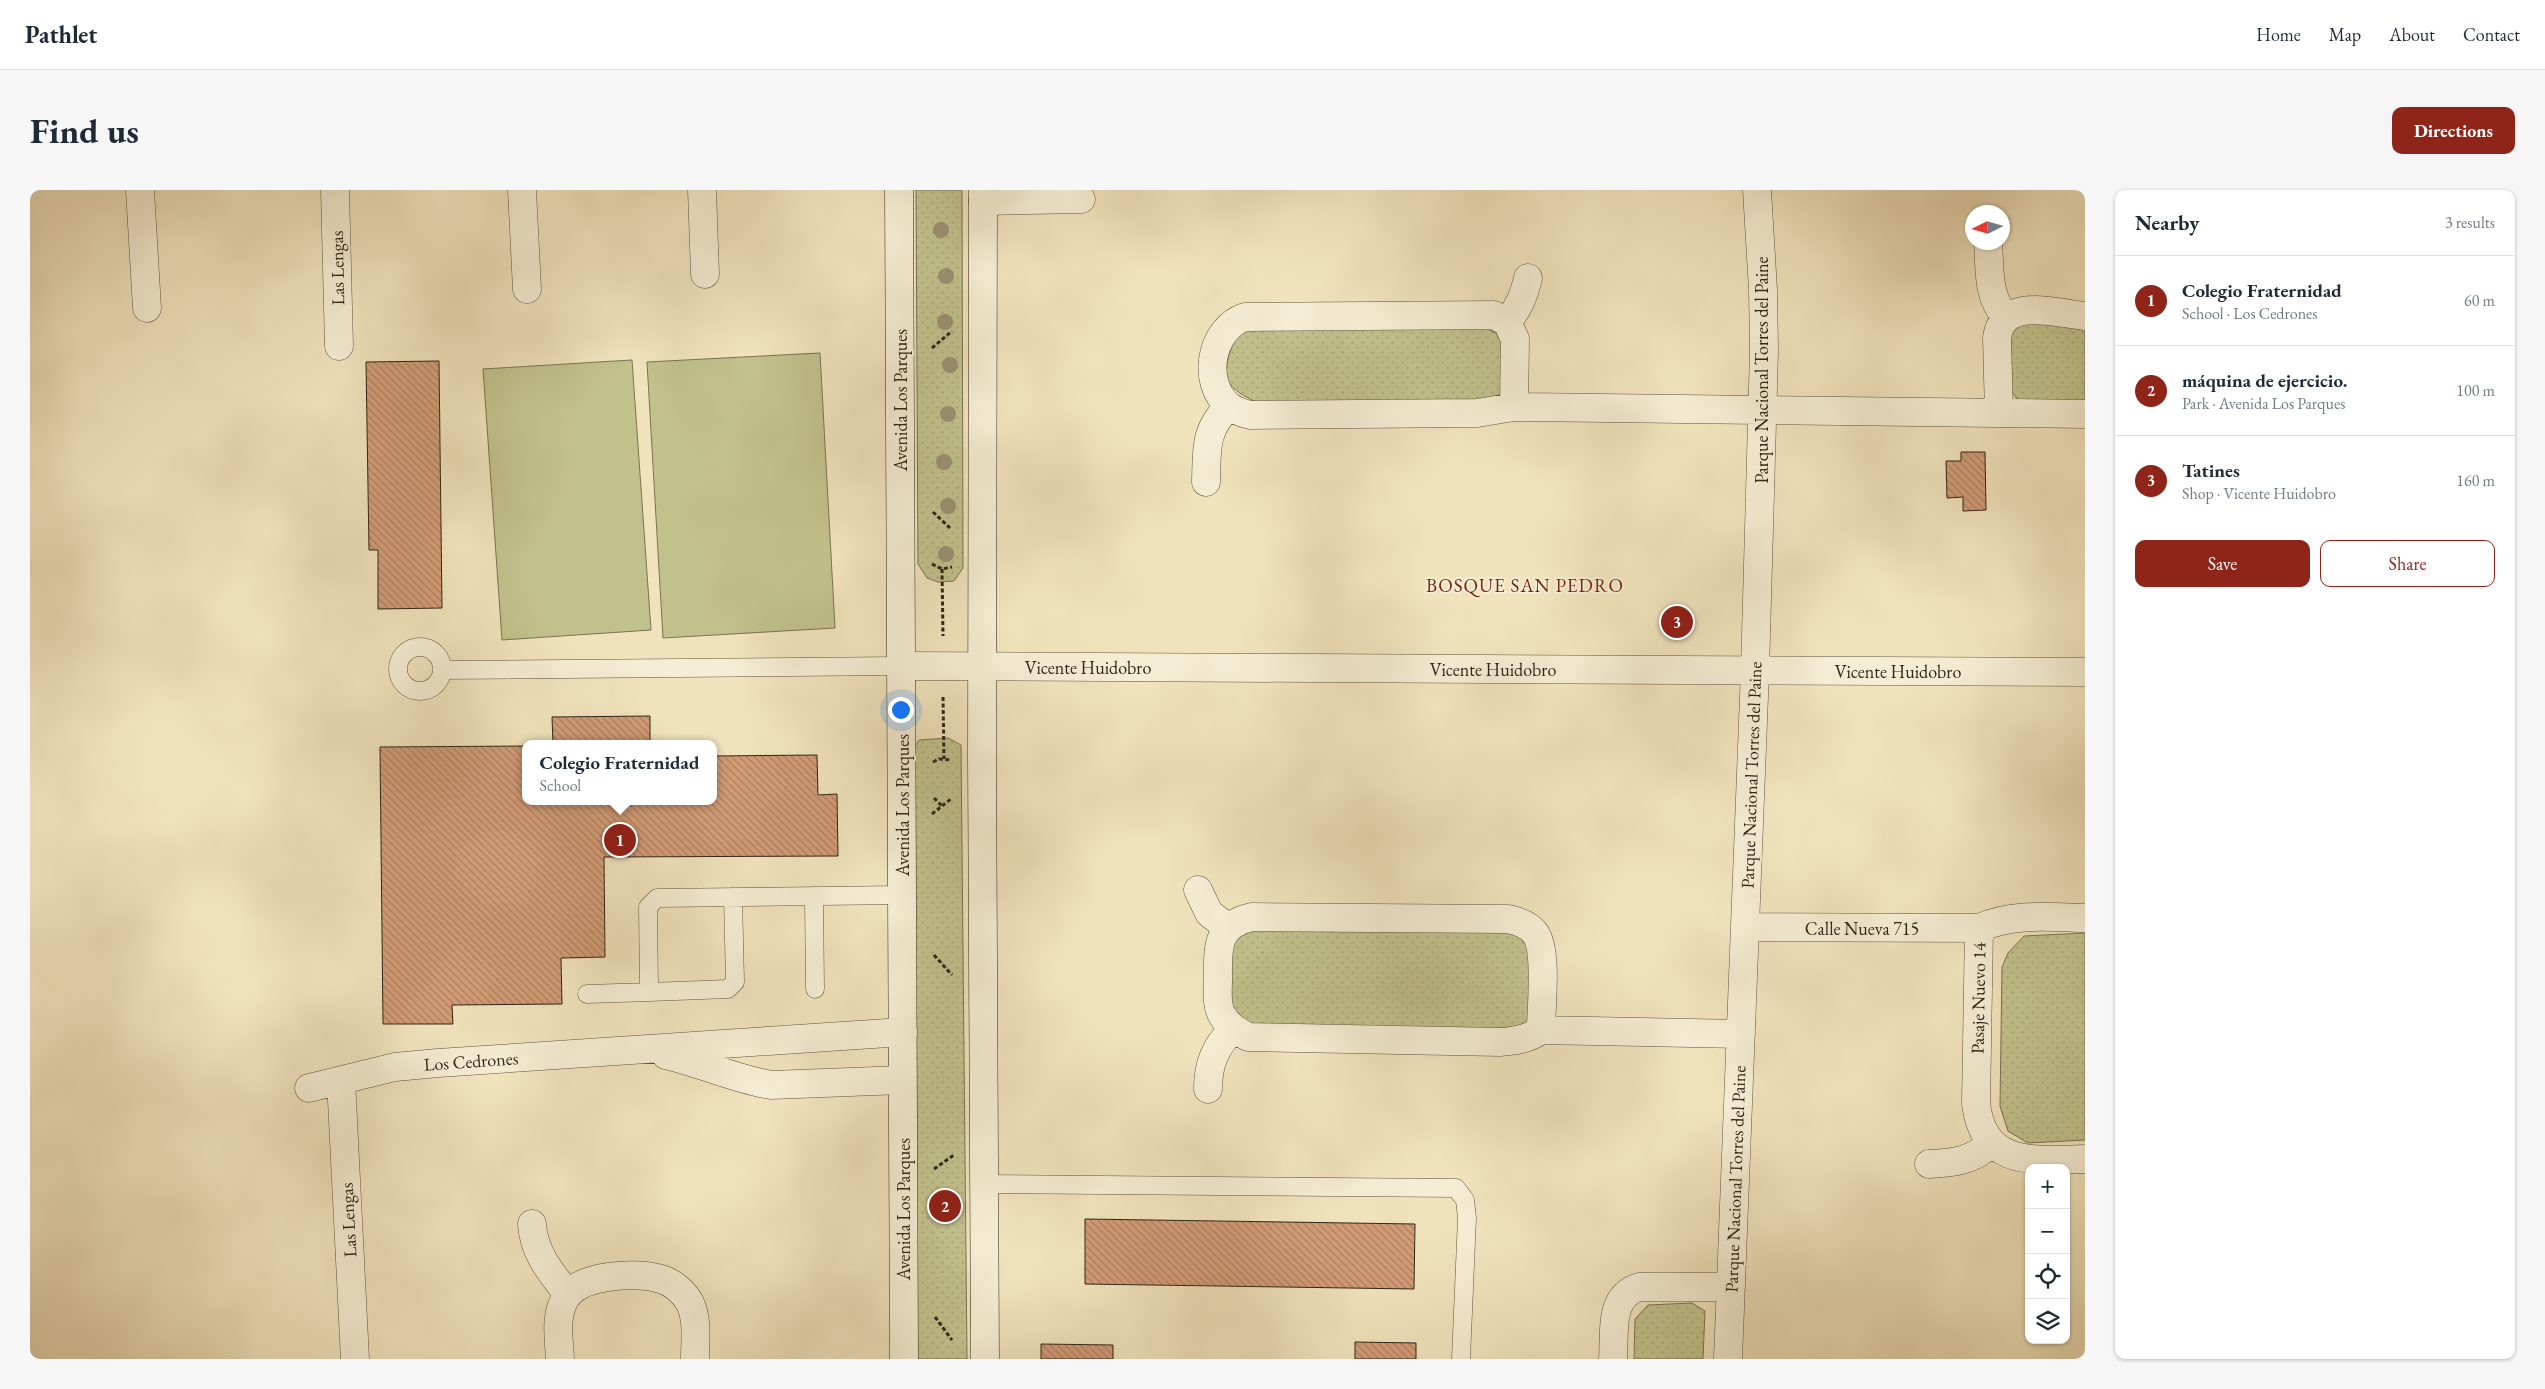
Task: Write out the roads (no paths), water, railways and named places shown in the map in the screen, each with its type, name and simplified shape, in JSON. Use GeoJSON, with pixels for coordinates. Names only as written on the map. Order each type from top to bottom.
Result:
{"type":"FeatureCollection","features":[{"type":"Feature","properties":{"kind":"street"},"geometry":{"type":"LineString","coordinates":[[140,190],[147,308]]}},
{"type":"Feature","properties":{"kind":"street","name":"Las Lengas"},"geometry":{"type":"LineString","coordinates":[[335,190],[339,346]]}},
{"type":"Feature","properties":{"kind":"street"},"geometry":{"type":"LineString","coordinates":[[522,190],[527,289]]}},
{"type":"Feature","properties":{"kind":"street"},"geometry":{"type":"LineString","coordinates":[[702,190],[705,274]]}},
{"type":"Feature","properties":{"kind":"street","name":"Avenida Los Parques"},"geometry":{"type":"LineString","coordinates":[[899,190],[904,1359]]}},
{"type":"Feature","properties":{"kind":"street","name":"Parque Nacional Torres del Paine"},"geometry":{"type":"LineString","coordinates":[[1728,1359],[1755,671],[1762,411],[1763,290],[1757,190]]}},
{"type":"Feature","properties":{"kind":"street"},"geometry":{"type":"LineString","coordinates":[[984,1359],[983,195],[1081,200]]}},
{"type":"Feature","properties":{"kind":"street"},"geometry":{"type":"LineString","coordinates":[[1989,250],[1994,301],[2006,318]]}},
{"type":"Feature","properties":{"kind":"street"},"geometry":{"type":"LineString","coordinates":[[1507,322],[1517,311],[1524,295],[1528,278]]}},
{"type":"Feature","properties":{"kind":"street"},"geometry":{"type":"LineString","coordinates":[[1999,413],[1997,338],[1998,330],[2006,318],[2022,310],[2085,316]]}},
{"type":"Feature","properties":{"kind":"street"},"geometry":{"type":"LineString","coordinates":[[1514,407],[1515,339],[1513,330],[1507,322],[1486,314],[1245,317],[1227,327],[1218,338],[1214,351],[1216,389],[1229,406],[1250,415],[1477,413],[1514,407],[2085,414]]}},
{"type":"Feature","properties":{"kind":"street"},"geometry":{"type":"LineString","coordinates":[[1206,482],[1209,434],[1214,424],[1229,406]]}},
{"type":"Feature","properties":{"kind":"street","name":"Vicente Huidobro"},"geometry":{"type":"LineString","coordinates":[[901,666],[2085,672]]}},
{"type":"Feature","properties":{"kind":"street"},"geometry":{"type":"LineString","coordinates":[[1198,890],[1209,913],[1228,928]]}},
{"type":"Feature","properties":{"kind":"street"},"geometry":{"type":"LineString","coordinates":[[1541,1030],[1540,943],[1531,928],[1517,920],[1252,916],[1228,928],[1223,935],[1218,952],[1218,1001],[1221,1013],[1233,1029],[1248,1037],[1500,1042],[1517,1041],[1532,1036],[1541,1030],[1741,1034]]}},
{"type":"Feature","properties":{"kind":"street","name":"Pasaje Nuevo 14"},"geometry":{"type":"LineString","coordinates":[[1991,1143],[1982,1131],[1976,1104],[1979,928],[1998,920],[2014,917],[2085,918]]}},
{"type":"Feature","properties":{"kind":"street","name":"Calle Nueva 715"},"geometry":{"type":"LineString","coordinates":[[1745,927],[1979,928]]}},
{"type":"Feature","properties":{"kind":"street"},"geometry":{"type":"LineString","coordinates":[[1208,1089],[1210,1064],[1214,1053],[1222,1040],[1233,1029]]}},
{"type":"Feature","properties":{"kind":"street","name":"Los Cedrones"},"geometry":{"type":"LineString","coordinates":[[309,1088],[395,1067],[903,1032]]}},
{"type":"Feature","properties":{"kind":"street","name":"Los Cedrones"},"geometry":{"type":"LineString","coordinates":[[634,1050],[694,1062],[751,1082],[771,1085],[902,1080]]}},
{"type":"Feature","properties":{"kind":"street","name":"Las Lengas"},"geometry":{"type":"LineString","coordinates":[[341,1080],[355,1359]]}},
{"type":"Feature","properties":{"kind":"street"},"geometry":{"type":"LineString","coordinates":[[1929,1164],[1964,1160],[1983,1150],[1991,1143],[2004,1153],[2019,1158],[2085,1159]]}},
{"type":"Feature","properties":{"kind":"street"},"geometry":{"type":"LineString","coordinates":[[532,1224],[534,1243],[538,1254],[568,1295]]}},
{"type":"Feature","properties":{"kind":"street"},"geometry":{"type":"LineString","coordinates":[[560,1359],[558,1320],[568,1295],[578,1285],[592,1279],[650,1277],[673,1285],[689,1302],[695,1317],[695,1359]]}},
{"type":"Feature","properties":{"kind":"street"},"geometry":{"type":"LineString","coordinates":[[1614,1359],[1615,1313],[1618,1302],[1626,1294],[1639,1288],[1731,1287]]}},
{"type":"Feature","properties":{"kind":"lane"},"geometry":{"type":"LineString","coordinates":[[443,670],[901,666]]}},
{"type":"Feature","properties":{"kind":"lane"},"geometry":{"type":"LineString","coordinates":[[649,992],[648,908],[657,898],[902,895]]}},
{"type":"Feature","properties":{"kind":"lane"},"geometry":{"type":"LineString","coordinates":[[814,896],[814,989]]}},
{"type":"Feature","properties":{"kind":"lane"},"geometry":{"type":"LineString","coordinates":[[588,994],[728,989],[735,982],[733,897]]}},
{"type":"Feature","properties":{"kind":"lane"},"geometry":{"type":"LineString","coordinates":[[984,1184],[1456,1188],[1465,1200],[1467,1218],[1461,1359]]}},
{"type":"Feature","properties":{"kind":"place","name":"Tatines"},"geometry":{"type":"Point","coordinates":[1677,622]}},
{"type":"Feature","properties":{"kind":"place","name":"Colegio Fraternidad"},"geometry":{"type":"Point","coordinates":[620,840]}},
{"type":"Feature","properties":{"kind":"place","name":"máquina de ejercicio."},"geometry":{"type":"Point","coordinates":[945,1206]}},
{"type":"Feature","properties":{"kind":"district","name":"BOSQUE SAN PEDRO"},"geometry":{"type":"Point","coordinates":[1525,585]}}]}
